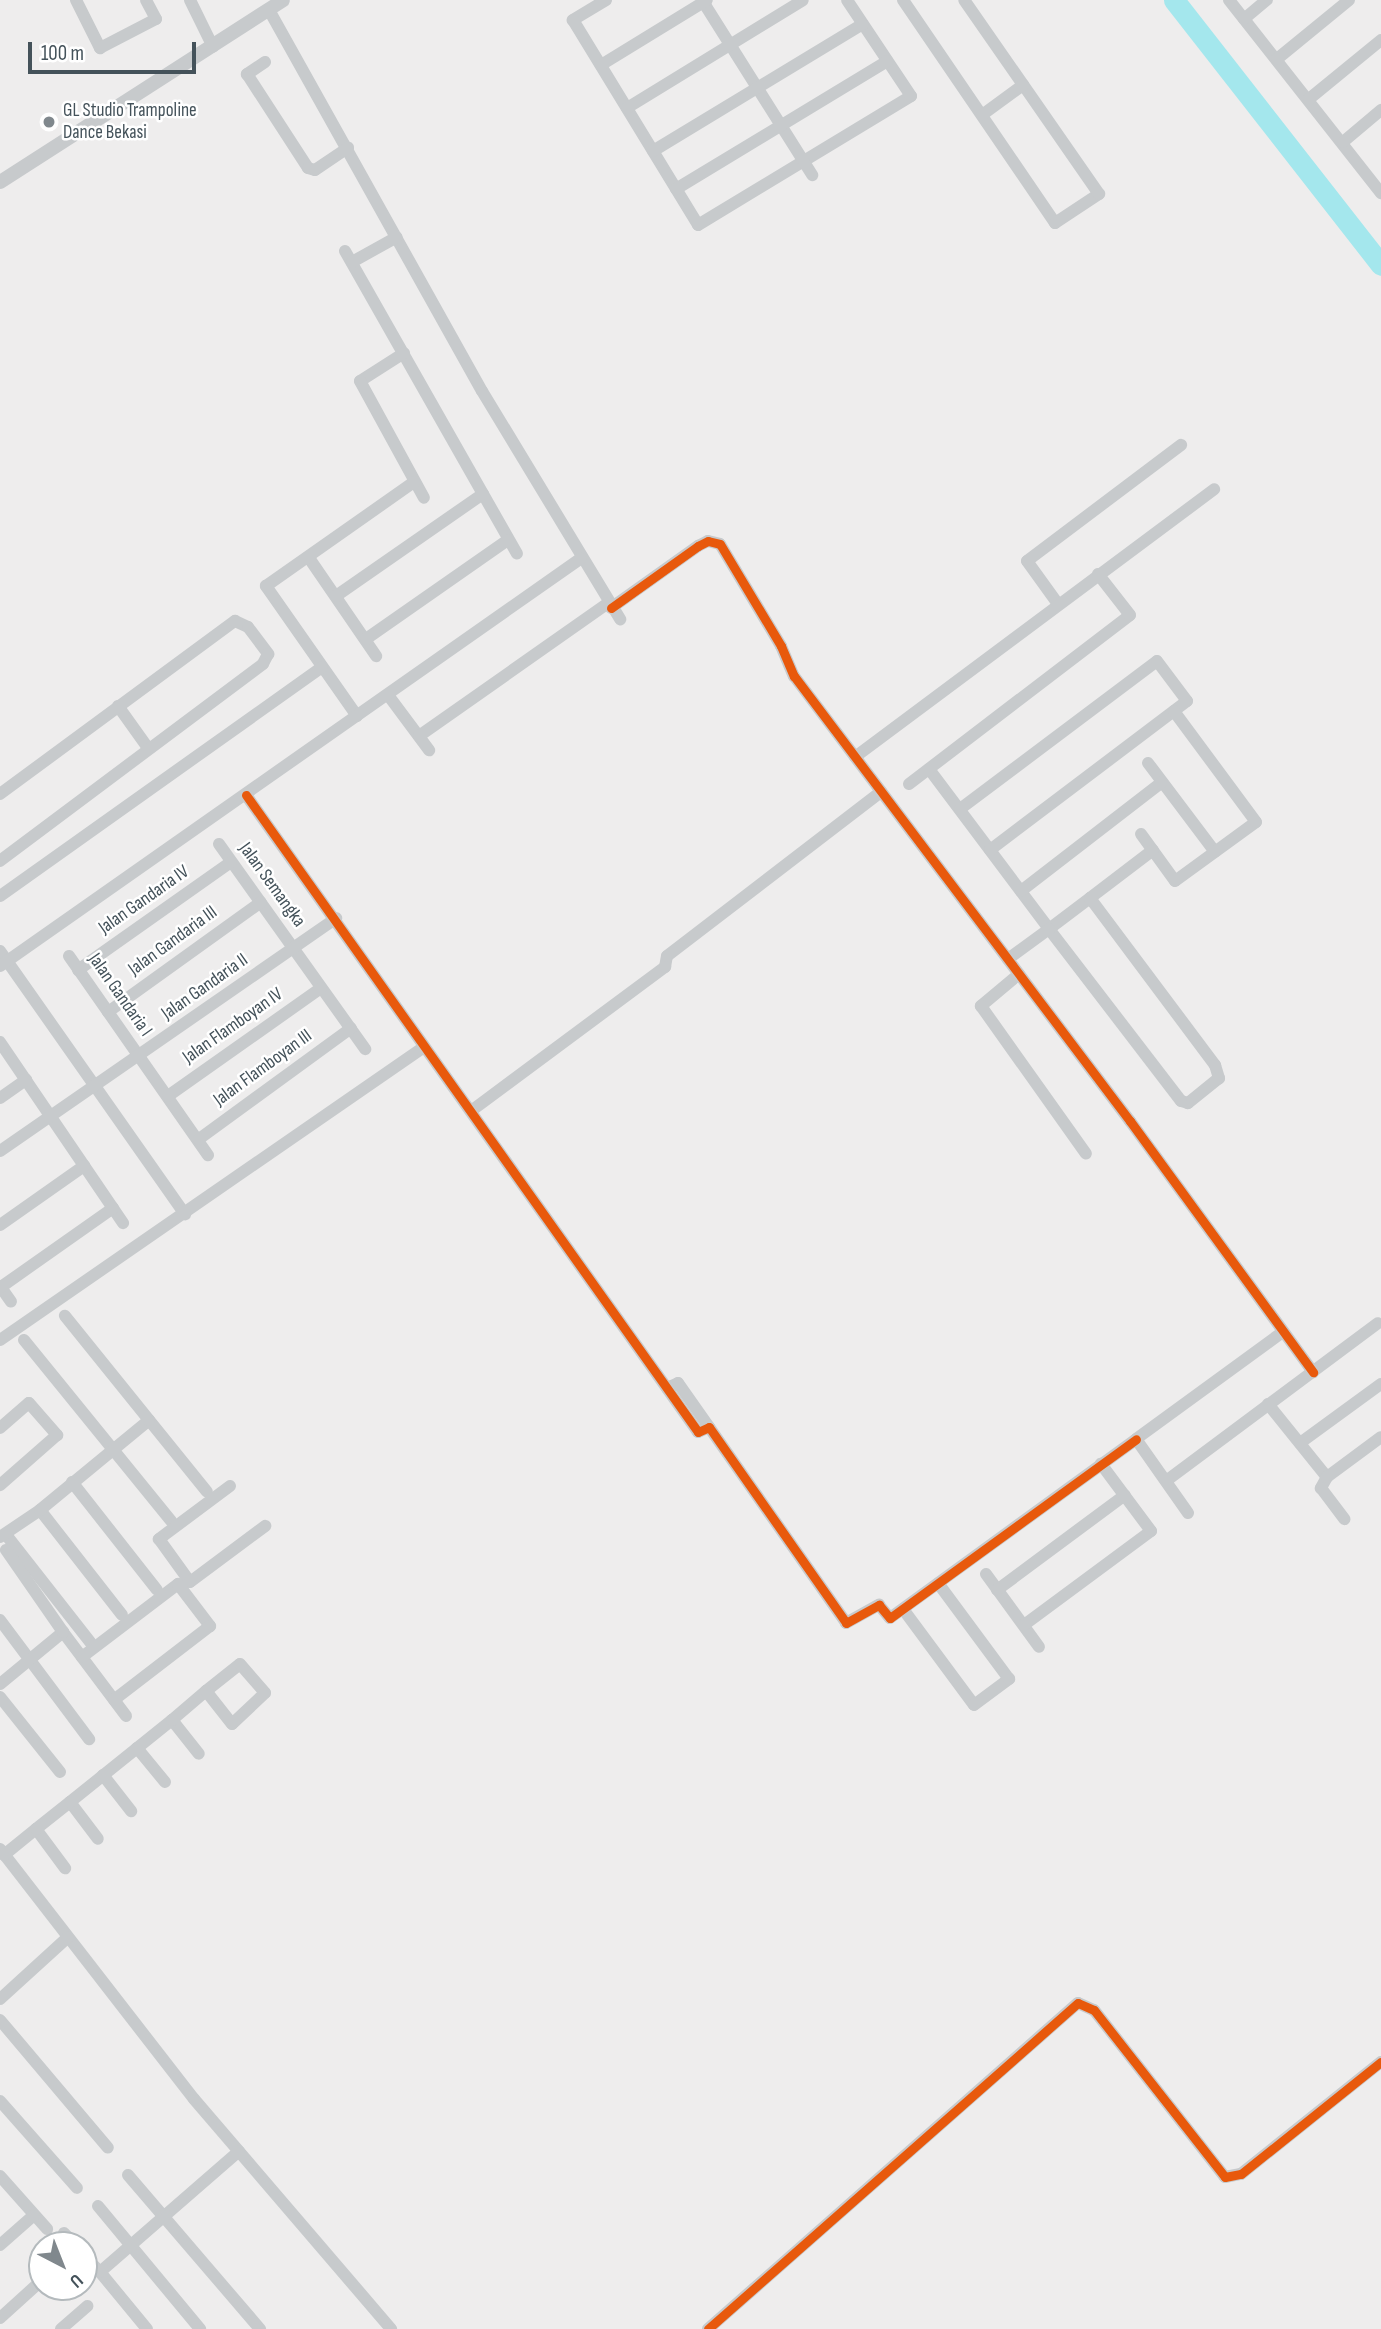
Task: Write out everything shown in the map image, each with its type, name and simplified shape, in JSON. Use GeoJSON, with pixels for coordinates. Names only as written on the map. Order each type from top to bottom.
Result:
{"type":"FeatureCollection","features":[{"type":"Feature","properties":{"kind":"street"},"geometry":{"type":"LineString","coordinates":[[76,0],[100,48],[156,19],[146,0]]}},
{"type":"Feature","properties":{"kind":"street"},"geometry":{"type":"LineString","coordinates":[[190,0],[213,47]]}},
{"type":"Feature","properties":{"kind":"street"},"geometry":{"type":"LineString","coordinates":[[606,0],[573,20],[698,225],[911,96],[847,0]]}},
{"type":"Feature","properties":{"kind":"street"},"geometry":{"type":"LineString","coordinates":[[627,108],[803,0]]}},
{"type":"Feature","properties":{"kind":"street"},"geometry":{"type":"LineString","coordinates":[[903,0],[1055,223],[1100,194],[964,0]]}},
{"type":"Feature","properties":{"kind":"street"},"geometry":{"type":"LineString","coordinates":[[1229,0],[1378,183]]}},
{"type":"Feature","properties":{"kind":"street"},"geometry":{"type":"LineString","coordinates":[[1244,19],[1267,0]]}},
{"type":"Feature","properties":{"kind":"street"},"geometry":{"type":"LineString","coordinates":[[1277,59],[1349,0]]}},
{"type":"Feature","properties":{"kind":"street"},"geometry":{"type":"LineString","coordinates":[[601,65],[704,1],[812,175]]}},
{"type":"Feature","properties":{"kind":"street"},"geometry":{"type":"LineString","coordinates":[[0,181],[276,6],[282,30],[397,237],[580,559],[620,620]]}},
{"type":"Feature","properties":{"kind":"street"},"geometry":{"type":"LineString","coordinates":[[653,151],[863,24]]}},
{"type":"Feature","properties":{"kind":"street"},"geometry":{"type":"LineString","coordinates":[[1309,99],[1381,40]]}},
{"type":"Feature","properties":{"kind":"street"},"geometry":{"type":"LineString","coordinates":[[676,188],[887,61]]}},
{"type":"Feature","properties":{"kind":"street"},"geometry":{"type":"LineString","coordinates":[[265,62],[247,74],[308,168],[316,170],[348,148]]}},
{"type":"Feature","properties":{"kind":"street"},"geometry":{"type":"LineString","coordinates":[[982,115],[1023,85]]}},
{"type":"Feature","properties":{"kind":"street"},"geometry":{"type":"LineString","coordinates":[[1343,142],[1381,110]]}},
{"type":"Feature","properties":{"kind":"street"},"geometry":{"type":"LineString","coordinates":[[397,237],[349,256],[517,554]]}},
{"type":"Feature","properties":{"kind":"street"},"geometry":{"type":"LineString","coordinates":[[404,353],[360,381],[424,498]]}},
{"type":"Feature","properties":{"kind":"street"},"geometry":{"type":"LineString","coordinates":[[1058,604],[1027,561],[1181,445]]}},
{"type":"Feature","properties":{"kind":"street"},"geometry":{"type":"LineString","coordinates":[[357,716],[262,581],[309,558],[414,482]]}},
{"type":"Feature","properties":{"kind":"street"},"geometry":{"type":"LineString","coordinates":[[855,757],[1214,489]]}},
{"type":"Feature","properties":{"kind":"street"},"geometry":{"type":"LineString","coordinates":[[336,596],[483,494]]}},
{"type":"Feature","properties":{"kind":"street"},"geometry":{"type":"LineString","coordinates":[[366,639],[508,540]]}},
{"type":"Feature","properties":{"kind":"street"},"geometry":{"type":"LineString","coordinates":[[419,736],[698,546],[708,541],[720,544],[781,646],[786,665],[1008,959],[1313,1372]]}},
{"type":"Feature","properties":{"kind":"street"},"geometry":{"type":"LineString","coordinates":[[309,558],[376,656]]}},
{"type":"Feature","properties":{"kind":"street"},"geometry":{"type":"LineString","coordinates":[[185,1214],[95,1084],[2,959],[246,795],[580,559]]}},
{"type":"Feature","properties":{"kind":"street"},"geometry":{"type":"LineString","coordinates":[[909,784],[1130,615],[1098,574]]}},
{"type":"Feature","properties":{"kind":"street"},"geometry":{"type":"LineString","coordinates":[[0,794],[235,621],[242,621],[268,654],[262,664],[0,860]]}},
{"type":"Feature","properties":{"kind":"street"},"geometry":{"type":"LineString","coordinates":[[960,809],[1157,661],[1187,701],[990,850]]}},
{"type":"Feature","properties":{"kind":"street"},"geometry":{"type":"LineString","coordinates":[[0,896],[322,667]]}},
{"type":"Feature","properties":{"kind":"street"},"geometry":{"type":"LineString","coordinates":[[388,695],[429,750]]}},
{"type":"Feature","properties":{"kind":"street"},"geometry":{"type":"LineString","coordinates":[[118,706],[148,748]]}},
{"type":"Feature","properties":{"kind":"street"},"geometry":{"type":"LineString","coordinates":[[1141,834],[1175,881],[1256,822],[1174,711]]}},
{"type":"Feature","properties":{"kind":"street"},"geometry":{"type":"LineString","coordinates":[[1148,763],[1215,852]]}},
{"type":"Feature","properties":{"kind":"street"},"geometry":{"type":"LineString","coordinates":[[929,769],[1181,1101],[1191,1101],[1217,1081],[1220,1072],[1090,898]]}},
{"type":"Feature","properties":{"kind":"street"},"geometry":{"type":"LineString","coordinates":[[1021,891],[1162,782]]}},
{"type":"Feature","properties":{"kind":"street"},"geometry":{"type":"LineString","coordinates":[[471,1111],[665,967],[667,956],[881,792]]}},
{"type":"Feature","properties":{"kind":"street"},"geometry":{"type":"LineString","coordinates":[[246,795],[336,918],[424,1047],[698,1432],[709,1427],[846,1623],[879,1605],[890,1618],[1283,1332]]}},
{"type":"Feature","properties":{"kind":"street","name":"Jalan Semangka"},"geometry":{"type":"LineString","coordinates":[[219,845],[365,1049]]}},
{"type":"Feature","properties":{"kind":"street"},"geometry":{"type":"LineString","coordinates":[[1008,959],[1153,850]]}},
{"type":"Feature","properties":{"kind":"street","name":"Jalan Gandaria IV"},"geometry":{"type":"LineString","coordinates":[[78,970],[231,862]]}},
{"type":"Feature","properties":{"kind":"street","name":"Jalan Gandaria III"},"geometry":{"type":"LineString","coordinates":[[108,1012],[261,902]]}},
{"type":"Feature","properties":{"kind":"street","name":"Jalan Gandaria II"},"geometry":{"type":"LineString","coordinates":[[0,1151],[336,918]]}},
{"type":"Feature","properties":{"kind":"street","name":"Jalan Gandaria I"},"geometry":{"type":"LineString","coordinates":[[69,956],[208,1155]]}},
{"type":"Feature","properties":{"kind":"street"},"geometry":{"type":"LineString","coordinates":[[1019,974],[981,1006],[1086,1154]]}},
{"type":"Feature","properties":{"kind":"street","name":"Jalan Flamboyan IV"},"geometry":{"type":"LineString","coordinates":[[168,1096],[321,988]]}},
{"type":"Feature","properties":{"kind":"street","name":"Jalan Flamboyan III"},"geometry":{"type":"LineString","coordinates":[[198,1139],[351,1028]]}},
{"type":"Feature","properties":{"kind":"street"},"geometry":{"type":"LineString","coordinates":[[0,1042],[52,1113],[123,1223]]}},
{"type":"Feature","properties":{"kind":"street"},"geometry":{"type":"LineString","coordinates":[[0,1340],[424,1047]]}},
{"type":"Feature","properties":{"kind":"street"},"geometry":{"type":"LineString","coordinates":[[0,1098],[26,1080]]}},
{"type":"Feature","properties":{"kind":"street"},"geometry":{"type":"LineString","coordinates":[[0,1225],[84,1166]]}},
{"type":"Feature","properties":{"kind":"street"},"geometry":{"type":"LineString","coordinates":[[12,1302],[0,1287],[113,1208]]}},
{"type":"Feature","properties":{"kind":"street"},"geometry":{"type":"LineString","coordinates":[[65,1316],[207,1492]]}},
{"type":"Feature","properties":{"kind":"street"},"geometry":{"type":"LineString","coordinates":[[1166,1481],[1378,1324]]}},
{"type":"Feature","properties":{"kind":"street"},"geometry":{"type":"LineString","coordinates":[[24,1340],[171,1521]]}},
{"type":"Feature","properties":{"kind":"street"},"geometry":{"type":"LineString","coordinates":[[1300,1443],[1381,1384]]}},
{"type":"Feature","properties":{"kind":"street"},"geometry":{"type":"LineString","coordinates":[[0,1429],[29,1403],[57,1435],[0,1485]]}},
{"type":"Feature","properties":{"kind":"street"},"geometry":{"type":"LineString","coordinates":[[1268,1404],[1327,1477]]}},
{"type":"Feature","properties":{"kind":"street"},"geometry":{"type":"LineString","coordinates":[[90,1642],[4,1536],[40,1510],[149,1420]]}},
{"type":"Feature","properties":{"kind":"street"},"geometry":{"type":"LineString","coordinates":[[1344,1519],[1321,1488],[1327,1477],[1381,1437]]}},
{"type":"Feature","properties":{"kind":"street"},"geometry":{"type":"LineString","coordinates":[[1136,1439],[1188,1513]]}},
{"type":"Feature","properties":{"kind":"street"},"geometry":{"type":"LineString","coordinates":[[1024,1625],[1151,1531],[1101,1464]]}},
{"type":"Feature","properties":{"kind":"street"},"geometry":{"type":"LineString","coordinates":[[72,1482],[158,1590]]}},
{"type":"Feature","properties":{"kind":"street"},"geometry":{"type":"LineString","coordinates":[[114,1700],[210,1626],[159,1539],[230,1486]]}},
{"type":"Feature","properties":{"kind":"street"},"geometry":{"type":"LineString","coordinates":[[998,1590],[1125,1495]]}},
{"type":"Feature","properties":{"kind":"street"},"geometry":{"type":"LineString","coordinates":[[40,1510],[122,1615]]}},
{"type":"Feature","properties":{"kind":"street"},"geometry":{"type":"LineString","coordinates":[[82,1657],[265,1526]]}},
{"type":"Feature","properties":{"kind":"street"},"geometry":{"type":"LineString","coordinates":[[6,1550],[126,1716]]}},
{"type":"Feature","properties":{"kind":"street"},"geometry":{"type":"LineString","coordinates":[[986,1574],[1040,1647]]}},
{"type":"Feature","properties":{"kind":"street"},"geometry":{"type":"LineString","coordinates":[[903,1609],[974,1705],[1009,1679],[938,1583]]}},
{"type":"Feature","properties":{"kind":"street"},"geometry":{"type":"LineString","coordinates":[[0,1620],[89,1739]]}},
{"type":"Feature","properties":{"kind":"street"},"geometry":{"type":"LineString","coordinates":[[0,1684],[63,1632]]}},
{"type":"Feature","properties":{"kind":"street"},"geometry":{"type":"LineString","coordinates":[[206,1691],[232,1724],[265,1693],[240,1664],[206,1691],[172,1720],[36,1829],[2,1852],[65,1936],[239,2151],[391,2329]]}},
{"type":"Feature","properties":{"kind":"street"},"geometry":{"type":"LineString","coordinates":[[0,1697],[60,1772]]}},
{"type":"Feature","properties":{"kind":"street"},"geometry":{"type":"LineString","coordinates":[[172,1720],[199,1754]]}},
{"type":"Feature","properties":{"kind":"street"},"geometry":{"type":"LineString","coordinates":[[137,1748],[165,1782]]}},
{"type":"Feature","properties":{"kind":"street"},"geometry":{"type":"LineString","coordinates":[[103,1774],[131,1811]]}},
{"type":"Feature","properties":{"kind":"street"},"geometry":{"type":"LineString","coordinates":[[70,1802],[98,1839]]}},
{"type":"Feature","properties":{"kind":"street"},"geometry":{"type":"LineString","coordinates":[[36,1829],[65,1868]]}},
{"type":"Feature","properties":{"kind":"street"},"geometry":{"type":"LineString","coordinates":[[0,1989],[65,1936]]}},
{"type":"Feature","properties":{"kind":"street"},"geometry":{"type":"LineString","coordinates":[[0,1999],[35,1961]]}},
{"type":"Feature","properties":{"kind":"street"},"geometry":{"type":"LineString","coordinates":[[708,2329],[1078,2003],[1094,2010],[1225,2177],[1241,2174],[1381,2062]]}},
{"type":"Feature","properties":{"kind":"street"},"geometry":{"type":"LineString","coordinates":[[0,2020],[108,2148]]}},
{"type":"Feature","properties":{"kind":"street"},"geometry":{"type":"LineString","coordinates":[[0,2101],[77,2188]]}},
{"type":"Feature","properties":{"kind":"street"},"geometry":{"type":"LineString","coordinates":[[147,2329],[100,2272],[239,2151]]}},
{"type":"Feature","properties":{"kind":"street"},"geometry":{"type":"LineString","coordinates":[[128,2175],[260,2329]]}},
{"type":"Feature","properties":{"kind":"street"},"geometry":{"type":"LineString","coordinates":[[0,2176],[47,2229]]}},
{"type":"Feature","properties":{"kind":"street"},"geometry":{"type":"LineString","coordinates":[[98,2206],[201,2329]]}},
{"type":"Feature","properties":{"kind":"street"},"geometry":{"type":"LineString","coordinates":[[0,2245],[34,2215]]}},
{"type":"Feature","properties":{"kind":"street"},"geometry":{"type":"LineString","coordinates":[[0,2318],[28,2293]]}},
{"type":"Feature","properties":{"kind":"street"},"geometry":{"type":"LineString","coordinates":[[61,2329],[87,2306]]}},
{"type":"Feature","properties":{"kind":"waterway"},"geometry":{"type":"LineString","coordinates":[[1174,0],[1381,265]]}},
{"type":"Feature","properties":{"kind":"cycle path"},"geometry":{"type":"LineString","coordinates":[[611,608],[698,546],[708,541],[720,544],[781,646],[794,676],[1130,1121],[1313,1372]]}},
{"type":"Feature","properties":{"kind":"cycle path"},"geometry":{"type":"LineString","coordinates":[[246,795],[698,1432],[709,1427],[846,1623],[879,1605],[890,1618],[1136,1439]]}},
{"type":"Feature","properties":{"kind":"cycle path"},"geometry":{"type":"LineString","coordinates":[[708,2329],[1078,2003],[1094,2010],[1225,2177],[1241,2174],[1381,2062]]}},
{"type":"Feature","properties":{"kind":"place","name":"GL Studio Trampoline Dance Bekasi"},"geometry":{"type":"Point","coordinates":[49,122]}}]}
